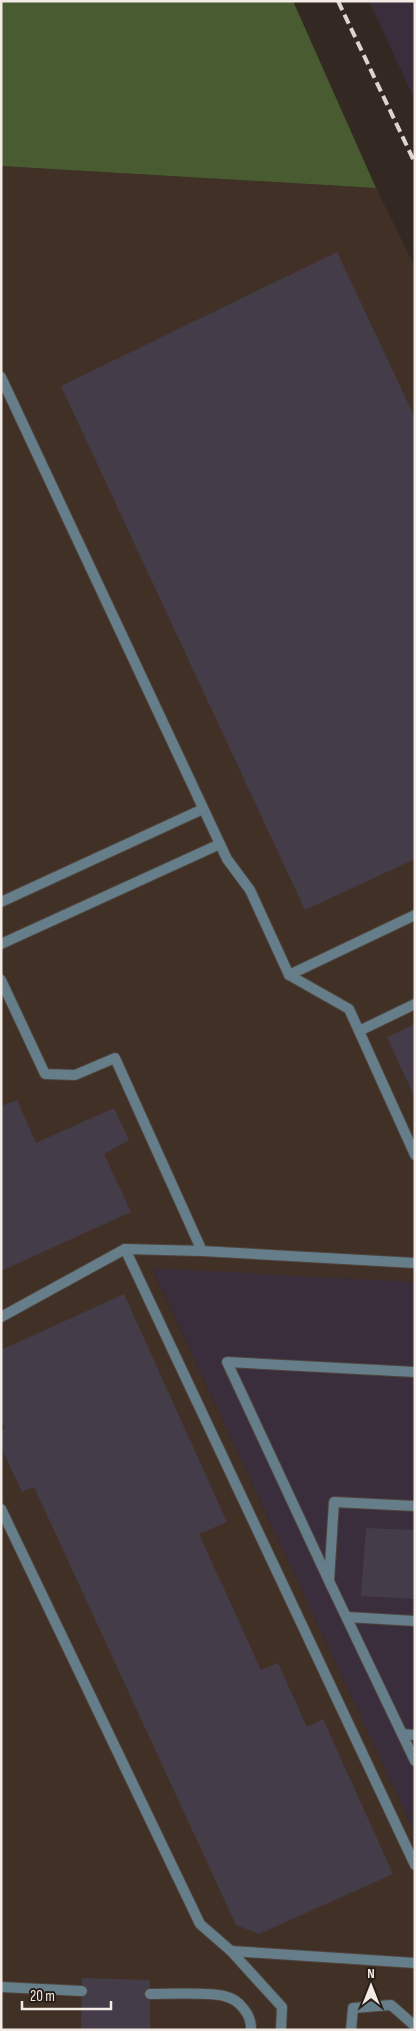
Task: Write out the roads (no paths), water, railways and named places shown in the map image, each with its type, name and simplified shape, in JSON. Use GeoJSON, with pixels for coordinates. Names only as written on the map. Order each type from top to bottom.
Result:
{"type":"FeatureCollection","features":[{"type":"Feature","properties":{"kind":"lane"},"geometry":{"type":"LineString","coordinates":[[1,377],[227,859],[250,890],[289,974],[349,1009],[415,1155]]}},
{"type":"Feature","properties":{"kind":"lane"},"geometry":{"type":"LineString","coordinates":[[1,902],[203,809]]}},
{"type":"Feature","properties":{"kind":"lane"},"geometry":{"type":"LineString","coordinates":[[1,944],[220,844]]}},
{"type":"Feature","properties":{"kind":"lane"},"geometry":{"type":"LineString","coordinates":[[289,974],[415,915]]}},
{"type":"Feature","properties":{"kind":"lane"},"geometry":{"type":"LineString","coordinates":[[1,980],[45,1074],[75,1075],[116,1058],[202,1250]]}},
{"type":"Feature","properties":{"kind":"lane"},"geometry":{"type":"LineString","coordinates":[[359,1031],[415,1004]]}},
{"type":"Feature","properties":{"kind":"lane"},"geometry":{"type":"LineString","coordinates":[[125,1248],[415,1864]]}},
{"type":"Feature","properties":{"kind":"lane"},"geometry":{"type":"LineString","coordinates":[[1,1317],[125,1248],[202,1250],[415,1264]]}},
{"type":"Feature","properties":{"kind":"lane"},"geometry":{"type":"LineString","coordinates":[[415,1372],[227,1362],[415,1761]]}},
{"type":"Feature","properties":{"kind":"lane"},"geometry":{"type":"LineString","coordinates":[[329,1581],[334,1502],[415,1506]]}},
{"type":"Feature","properties":{"kind":"lane"},"geometry":{"type":"LineString","coordinates":[[1,1509],[200,1924],[231,1951],[282,2007],[281,2030]]}},
{"type":"Feature","properties":{"kind":"lane"},"geometry":{"type":"LineString","coordinates":[[347,1617],[415,1621]]}},
{"type":"Feature","properties":{"kind":"lane"},"geometry":{"type":"LineString","coordinates":[[402,1734],[415,1734]]}},
{"type":"Feature","properties":{"kind":"lane"},"geometry":{"type":"LineString","coordinates":[[231,1951],[415,1963]]}},
{"type":"Feature","properties":{"kind":"lane"},"geometry":{"type":"LineString","coordinates":[[1,1986],[82,1991]]}},
{"type":"Feature","properties":{"kind":"lane"},"geometry":{"type":"LineString","coordinates":[[150,1994],[225,1996],[243,2006],[251,2024],[251,2030]]}},
{"type":"Feature","properties":{"kind":"lane"},"geometry":{"type":"LineString","coordinates":[[351,2030],[353,2008],[391,2005],[415,2026]]}},
{"type":"Feature","properties":{"kind":"railway"},"geometry":{"type":"LineString","coordinates":[[338,1],[415,163]]}}]}
